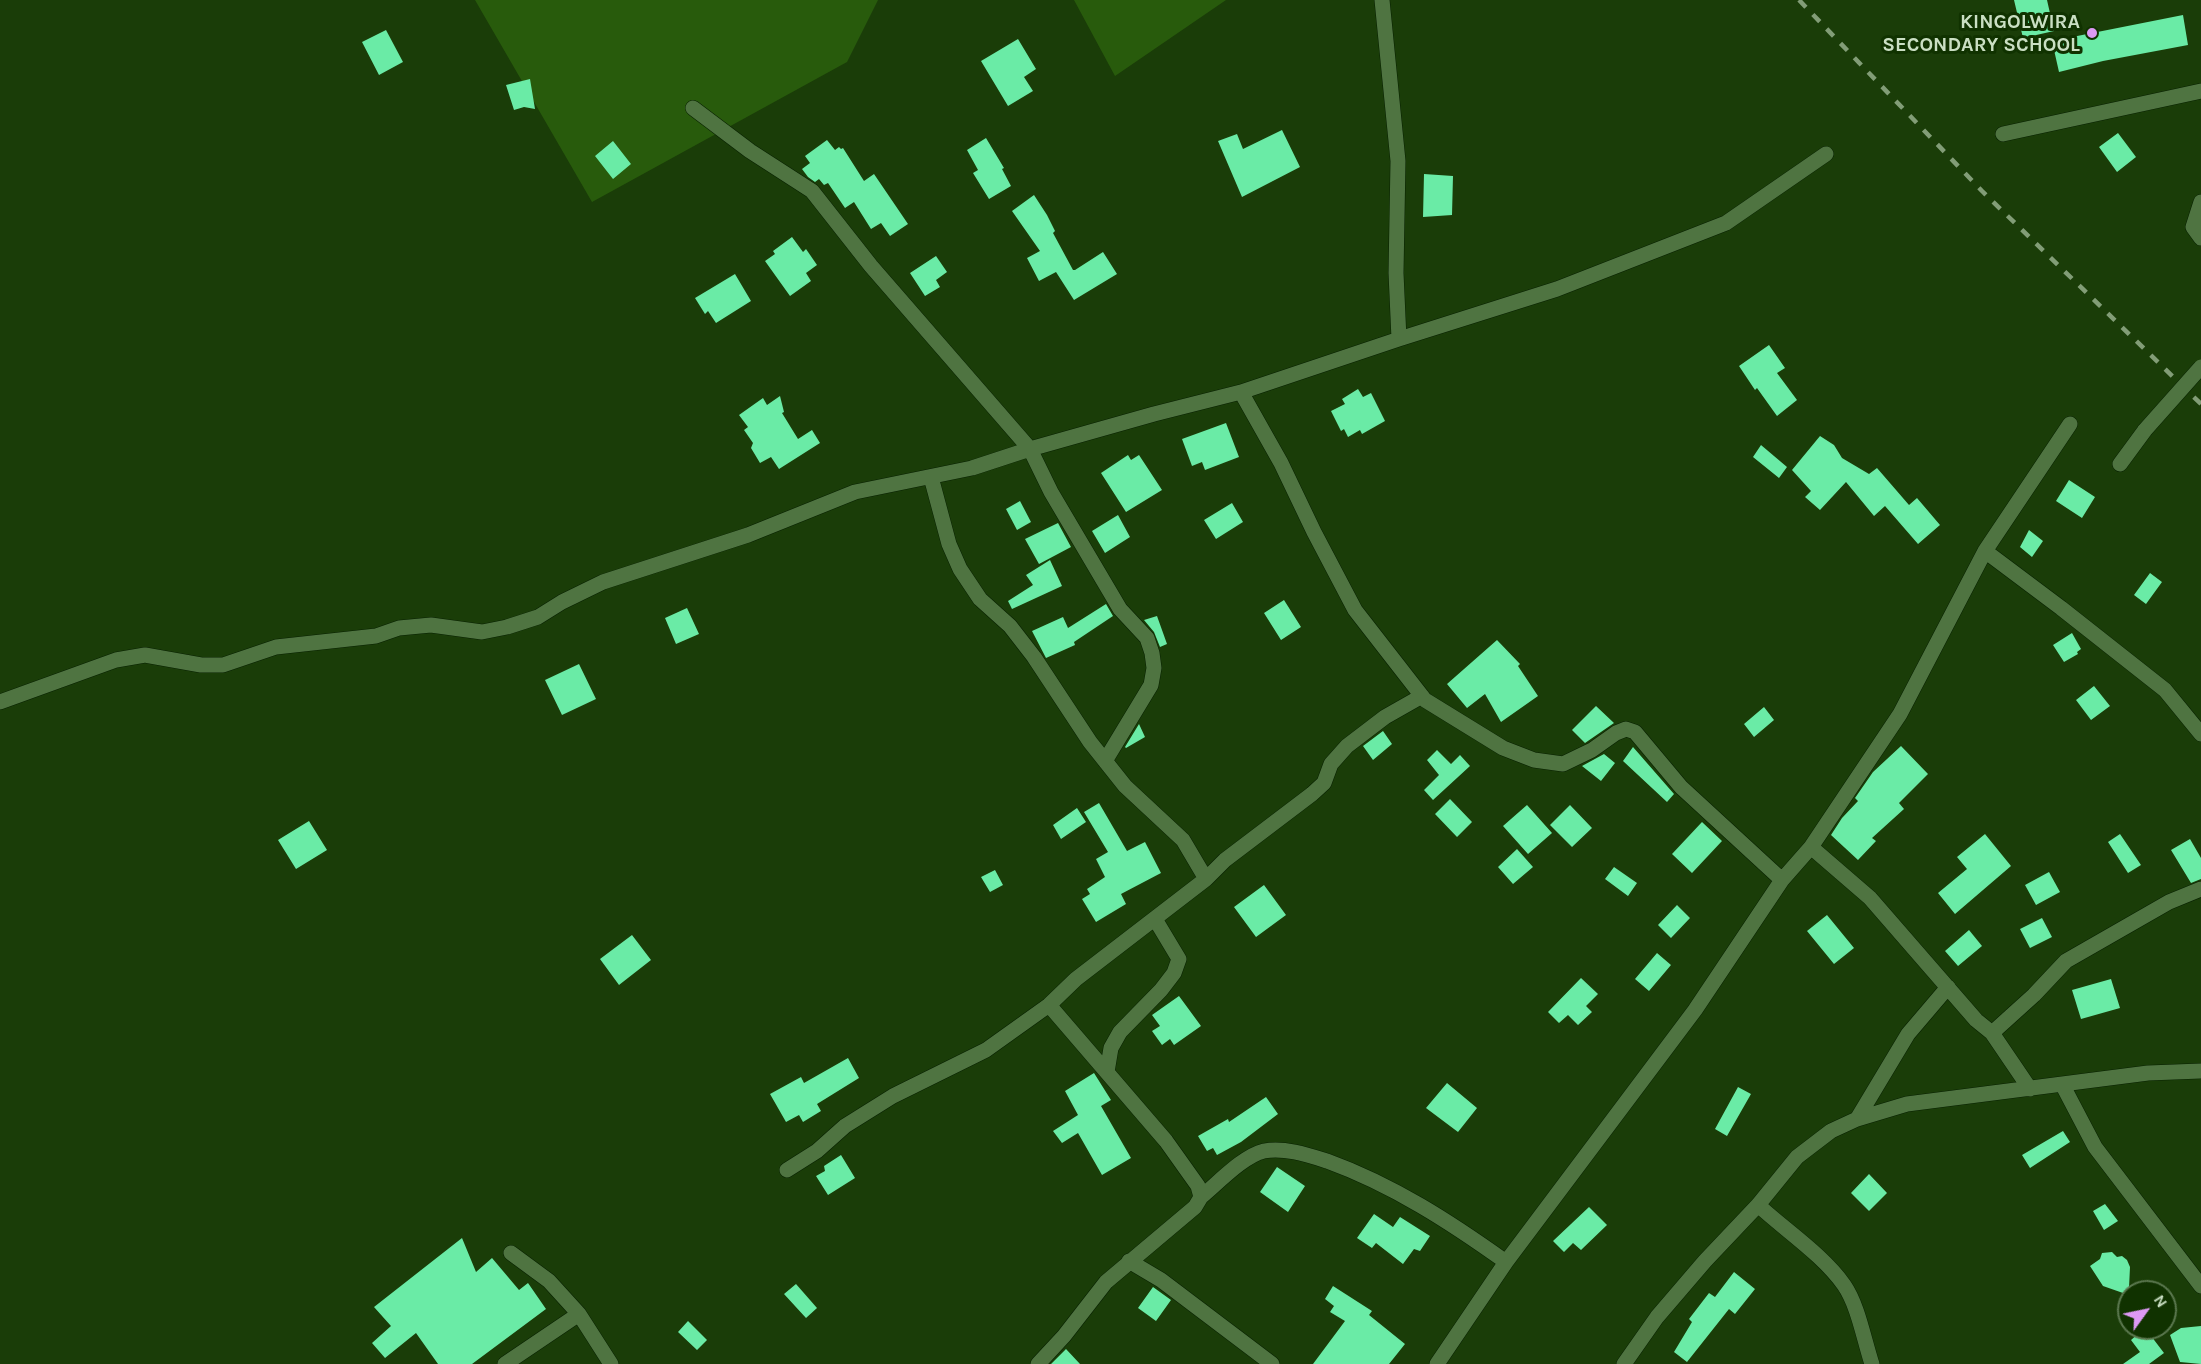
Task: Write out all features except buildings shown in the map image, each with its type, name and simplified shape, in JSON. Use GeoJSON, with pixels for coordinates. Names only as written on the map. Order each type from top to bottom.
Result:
{"type":"FeatureCollection","features":[{"type":"Feature","properties":{"kind":"street"},"geometry":{"type":"LineString","coordinates":[[1382,0],[1398,160],[1396,273],[1399,339]]}},
{"type":"Feature","properties":{"kind":"street"},"geometry":{"type":"LineString","coordinates":[[2003,134],[2201,91]]}},
{"type":"Feature","properties":{"kind":"street"},"geometry":{"type":"LineString","coordinates":[[693,108],[750,151],[812,191],[871,266],[1030,449],[1051,492],[1119,609],[1147,638],[1152,653],[1154,669],[1151,685],[1105,761]]}},
{"type":"Feature","properties":{"kind":"street"},"geometry":{"type":"LineString","coordinates":[[0,702],[116,660],[144,655],[201,665],[223,665],[276,648],[376,636],[399,628],[431,625],[482,632],[507,627],[538,617],[562,602],[603,582],[748,535],[855,492],[972,468],[1030,449],[1240,392],[1557,289],[1726,223],[1826,154]]}},
{"type":"Feature","properties":{"kind":"street"},"geometry":{"type":"LineString","coordinates":[[2198,232],[2201,202]]}},
{"type":"Feature","properties":{"kind":"street"},"geometry":{"type":"LineString","coordinates":[[2120,464],[2145,430],[2201,367]]}},
{"type":"Feature","properties":{"kind":"street"},"geometry":{"type":"LineString","coordinates":[[1240,392],[1281,463],[1355,610],[1422,696],[1503,748],[1534,760],[1563,764],[1592,750],[1616,733],[1626,729],[1635,732],[1681,787],[1782,880]]}},
{"type":"Feature","properties":{"kind":"street"},"geometry":{"type":"LineString","coordinates":[[1437,1364],[1506,1262],[1695,1010],[1782,880],[1811,847],[1900,714],[1985,551],[2070,424]]}},
{"type":"Feature","properties":{"kind":"street"},"geometry":{"type":"LineString","coordinates":[[931,477],[949,544],[960,570],[980,599],[1010,626],[1034,657],[1089,742],[1125,786],[1184,840],[1206,879]]}},
{"type":"Feature","properties":{"kind":"street"},"geometry":{"type":"LineString","coordinates":[[1985,551],[2165,690],[2201,735]]}},
{"type":"Feature","properties":{"kind":"street"},"geometry":{"type":"LineString","coordinates":[[787,1170],[817,1151],[845,1126],[893,1096],[986,1050],[1049,1005],[1076,979],[1312,794],[1324,783],[1332,764],[1347,746],[1385,717],[1422,696]]}},
{"type":"Feature","properties":{"kind":"street"},"geometry":{"type":"LineString","coordinates":[[1811,847],[1870,898],[1976,1020],[1992,1033],[2030,1089]]}},
{"type":"Feature","properties":{"kind":"street"},"geometry":{"type":"LineString","coordinates":[[1992,1033],[2034,995],[2066,961],[2169,902],[2201,889]]}},
{"type":"Feature","properties":{"kind":"street"},"geometry":{"type":"LineString","coordinates":[[1107,1072],[1111,1048],[1120,1032],[1161,990],[1174,973],[1179,959],[1155,919]]}},
{"type":"Feature","properties":{"kind":"street"},"geometry":{"type":"LineString","coordinates":[[1857,1119],[1908,1034],[1948,987]]}},
{"type":"Feature","properties":{"kind":"street"},"geometry":{"type":"LineString","coordinates":[[1049,1005],[1166,1141],[1198,1186],[1201,1197]]}},
{"type":"Feature","properties":{"kind":"street"},"geometry":{"type":"LineString","coordinates":[[1624,1364],[1657,1317],[1705,1261],[1758,1205],[1797,1157],[1831,1131],[1857,1119],[1907,1104],[2148,1073],[2201,1071]]}},
{"type":"Feature","properties":{"kind":"street"},"geometry":{"type":"LineString","coordinates":[[2062,1084],[2095,1147],[2201,1286]]}},
{"type":"Feature","properties":{"kind":"street"},"geometry":{"type":"LineString","coordinates":[[1038,1364],[1064,1336],[1106,1282],[1195,1208],[1201,1197],[1246,1159],[1262,1151],[1277,1150],[1309,1155],[1355,1172],[1414,1201],[1506,1262]]}},
{"type":"Feature","properties":{"kind":"street"},"geometry":{"type":"LineString","coordinates":[[1758,1205],[1815,1253],[1845,1285],[1872,1364]]}},
{"type":"Feature","properties":{"kind":"street"},"geometry":{"type":"LineString","coordinates":[[511,1253],[549,1281],[579,1314],[611,1364]]}},
{"type":"Feature","properties":{"kind":"street"},"geometry":{"type":"LineString","coordinates":[[1129,1261],[1161,1280],[1272,1364]]}},
{"type":"Feature","properties":{"kind":"street"},"geometry":{"type":"LineString","coordinates":[[505,1364],[579,1314]]}},
{"type":"Feature","properties":{"kind":"green space"},"geometry":{"type":"Polygon","coordinates":[[[475,0],[878,0],[847,62],[592,202],[475,0]]]}},
{"type":"Feature","properties":{"kind":"green space"},"geometry":{"type":"Polygon","coordinates":[[[1074,0],[1226,0],[1115,76],[1074,0]]]}},
{"type":"Feature","properties":{"kind":"railway"},"geometry":{"type":"LineString","coordinates":[[1799,0],[1982,191],[2201,404]]}},
{"type":"Feature","properties":{"kind":"place","name":"KINGOLWIRA SECONDARY SCHOOL"},"geometry":{"type":"Point","coordinates":[2092,33]}}]}
